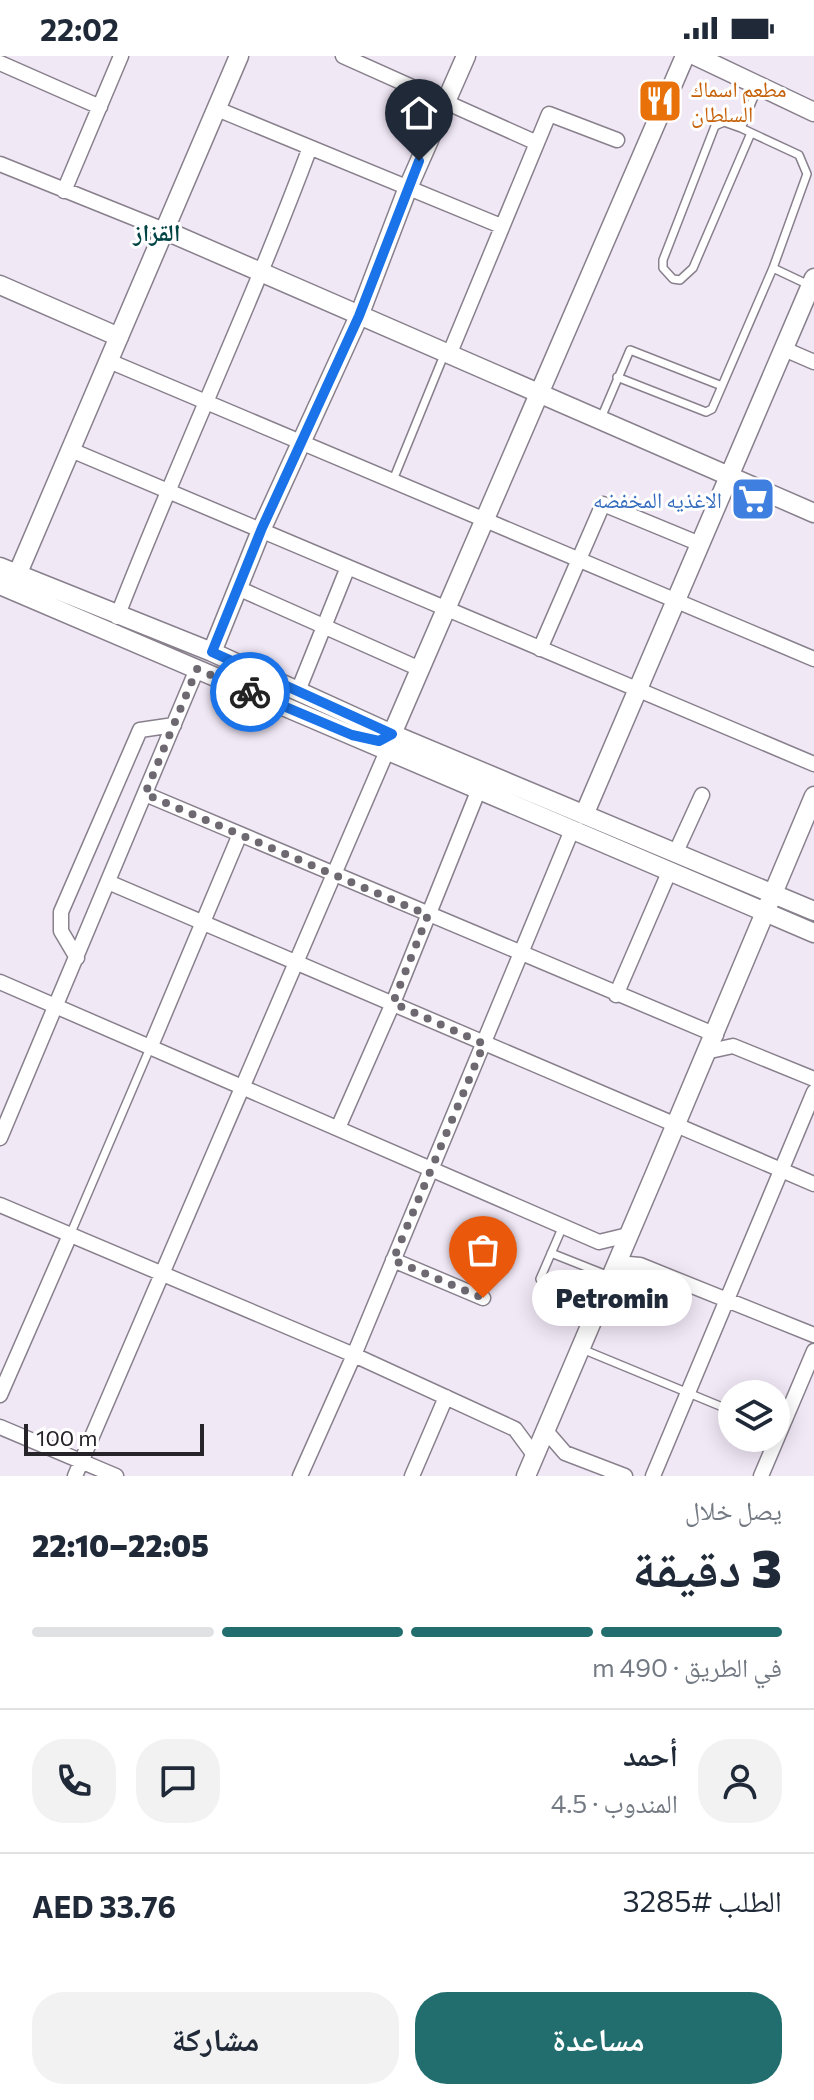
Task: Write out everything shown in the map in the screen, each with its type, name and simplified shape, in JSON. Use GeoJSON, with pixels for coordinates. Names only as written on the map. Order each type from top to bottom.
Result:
{"type":"FeatureCollection","features":[{"type":"Feature","properties":{"kind":"street"},"geometry":{"type":"LineString","coordinates":[[64,191],[121,56]]}},
{"type":"Feature","properties":{"kind":"street"},"geometry":{"type":"LineString","coordinates":[[239,56],[71,450],[9,571],[117,617],[212,652],[298,691],[479,789],[578,822]]}},
{"type":"Feature","properties":{"kind":"street"},"geometry":{"type":"LineString","coordinates":[[343,56],[537,143]]}},
{"type":"Feature","properties":{"kind":"street"},"geometry":{"type":"LineString","coordinates":[[212,652],[240,589],[262,528],[359,316],[407,190],[466,56]]}},
{"type":"Feature","properties":{"kind":"street"},"geometry":{"type":"LineString","coordinates":[[75,1476],[685,56]]}},
{"type":"Feature","properties":{"kind":"street"},"geometry":{"type":"LineString","coordinates":[[696,56],[814,112]]}},
{"type":"Feature","properties":{"kind":"street"},"geometry":{"type":"LineString","coordinates":[[0,63],[100,107]]}},
{"type":"Feature","properties":{"kind":"street"},"geometry":{"type":"LineString","coordinates":[[217,109],[309,150],[501,226]]}},
{"type":"Feature","properties":{"kind":"street"},"geometry":{"type":"LineString","coordinates":[[447,354],[549,114],[617,140]]}},
{"type":"Feature","properties":{"kind":"street"},"geometry":{"type":"LineString","coordinates":[[117,617],[166,489],[263,272],[309,150]]}},
{"type":"Feature","properties":{"kind":"street"},"geometry":{"type":"LineString","coordinates":[[0,164],[263,272],[814,513]]}},
{"type":"Feature","properties":{"kind":"street"},"geometry":{"type":"LineString","coordinates":[[300,1476],[812,282]]}},
{"type":"Feature","properties":{"kind":"street"},"geometry":{"type":"LineString","coordinates":[[0,285],[119,337]]}},
{"type":"Feature","properties":{"kind":"street"},"geometry":{"type":"LineString","coordinates":[[784,349],[814,362]]}},
{"type":"Feature","properties":{"kind":"street"},"geometry":{"type":"LineString","coordinates":[[109,361],[814,659]]}},
{"type":"Feature","properties":{"kind":"street"},"geometry":{"type":"LineString","coordinates":[[71,450],[262,528],[446,610],[814,764]]}},
{"type":"Feature","properties":{"kind":"street"},"geometry":{"type":"LineString","coordinates":[[540,649],[603,504],[700,544]]}},
{"type":"Feature","properties":{"kind":"street"},"geometry":{"type":"LineString","coordinates":[[298,691],[348,567]]}},
{"type":"Feature","properties":{"kind":"street"},"geometry":{"type":"LineString","coordinates":[[0,585],[352,735],[390,742],[673,862],[769,904],[814,933]]}},
{"type":"Feature","properties":{"kind":"street"},"geometry":{"type":"LineString","coordinates":[[240,589],[420,669]]}},
{"type":"Feature","properties":{"kind":"street"},"geometry":{"type":"LineString","coordinates":[[0,1138],[197,669]]}},
{"type":"Feature","properties":{"kind":"street"},"geometry":{"type":"LineString","coordinates":[[77,958],[61,931],[61,912],[140,730],[174,725]]}},
{"type":"Feature","properties":{"kind":"street"},"geometry":{"type":"LineString","coordinates":[[338,1128],[393,1003],[479,789]]}},
{"type":"Feature","properties":{"kind":"street"},"geometry":{"type":"LineString","coordinates":[[145,794],[523,954],[713,1043],[733,1046],[814,1079]]}},
{"type":"Feature","properties":{"kind":"street"},"geometry":{"type":"LineString","coordinates":[[616,995],[702,795]]}},
{"type":"Feature","properties":{"kind":"street"},"geometry":{"type":"LineString","coordinates":[[526,1476],[676,1122],[713,1043],[814,796]]}},
{"type":"Feature","properties":{"kind":"street"},"geometry":{"type":"LineString","coordinates":[[150,1048],[240,834]]}},
{"type":"Feature","properties":{"kind":"street"},"geometry":{"type":"LineString","coordinates":[[108,882],[484,1044],[676,1122],[814,1184]]}},
{"type":"Feature","properties":{"kind":"street"},"geometry":{"type":"LineString","coordinates":[[769,904],[814,911]]}},
{"type":"Feature","properties":{"kind":"street"},"geometry":{"type":"LineString","coordinates":[[0,982],[599,1242],[628,1235]]}},
{"type":"Feature","properties":{"kind":"street"},"geometry":{"type":"LineString","coordinates":[[653,1476],[814,1092]]}},
{"type":"Feature","properties":{"kind":"street"},"geometry":{"type":"LineString","coordinates":[[0,1205],[354,1355],[515,1429],[535,1456]]}},
{"type":"Feature","properties":{"kind":"street"},"geometry":{"type":"LineString","coordinates":[[0,1395],[70,1235]]}},
{"type":"Feature","properties":{"kind":"street"},"geometry":{"type":"LineString","coordinates":[[393,1260],[483,1298]]}},
{"type":"Feature","properties":{"kind":"street"},"geometry":{"type":"LineString","coordinates":[[613,1270],[640,1265],[814,1335]]}},
{"type":"Feature","properties":{"kind":"street"},"geometry":{"type":"LineString","coordinates":[[790,1404],[814,1351]]}},
{"type":"Feature","properties":{"kind":"street"},"geometry":{"type":"LineString","coordinates":[[412,1476],[446,1397]]}},
{"type":"Feature","properties":{"kind":"street"},"geometry":{"type":"LineString","coordinates":[[0,1427],[116,1476]]}},
{"type":"Feature","properties":{"kind":"street"},"geometry":{"type":"LineString","coordinates":[[546,1431],[565,1453],[625,1476]]}},
{"type":"Feature","properties":{"kind":"street"},"geometry":{"type":"LineString","coordinates":[[761,1476],[770,1452]]}},
{"type":"Feature","properties":{"kind":"lane"},"geometry":{"type":"LineString","coordinates":[[741,128],[758,85]]}},
{"type":"Feature","properties":{"kind":"lane"},"geometry":{"type":"LineString","coordinates":[[617,377],[706,412],[712,409],[773,268],[807,174],[799,155],[741,128],[724,122],[715,126],[663,260],[663,268],[673,279],[680,280],[693,268],[751,133]]}},
{"type":"Feature","properties":{"kind":"lane"},"geometry":{"type":"LineString","coordinates":[[773,268],[812,282]]}},
{"type":"Feature","properties":{"kind":"lane"},"geometry":{"type":"LineString","coordinates":[[600,420],[630,350],[638,350],[722,386]]}},
{"type":"Feature","properties":{"kind":"lane"},"geometry":{"type":"LineString","coordinates":[[393,481],[447,354]]}},
{"type":"Feature","properties":{"kind":"lane"},"geometry":{"type":"LineString","coordinates":[[70,1235],[150,1048]]}},
{"type":"Feature","properties":{"kind":"lane"},"geometry":{"type":"LineString","coordinates":[[563,1226],[540,1279],[542,1286],[590,1324]]}},
{"type":"Feature","properties":{"kind":"lane"},"geometry":{"type":"LineString","coordinates":[[551,1253],[613,1270]]}},
{"type":"Feature","properties":{"kind":"lane"},"geometry":{"type":"LineString","coordinates":[[580,1348],[718,1405]]}},
{"type":"Feature","properties":{"kind":"way so far"},"geometry":{"type":"LineString","coordinates":[[250,692],[197,669],[145,794],[428,915],[393,1003],[484,1044],[393,1260],[483,1298]]}},
{"type":"Feature","properties":{"kind":"place","name":"مطعم اسماك السلطان"},"geometry":{"type":"Point","coordinates":[660,101]}},
{"type":"Feature","properties":{"kind":"place","name":"الاغذيه المخفضه"},"geometry":{"type":"Point","coordinates":[753,499]}},
{"type":"Feature","properties":{"kind":"place","name":"Petromin"},"geometry":{"type":"Point","coordinates":[483,1298]}},
{"type":"Feature","properties":{"kind":"district","name":"القزاز"},"geometry":{"type":"Point","coordinates":[157,231]}},
{"type":"Feature","properties":{"kind":"route"},"geometry":{"type":"LineString","coordinates":[[250,692],[367,740],[379,741],[392,734],[212,652],[240,589],[262,528],[359,316],[419,161]]}}]}
